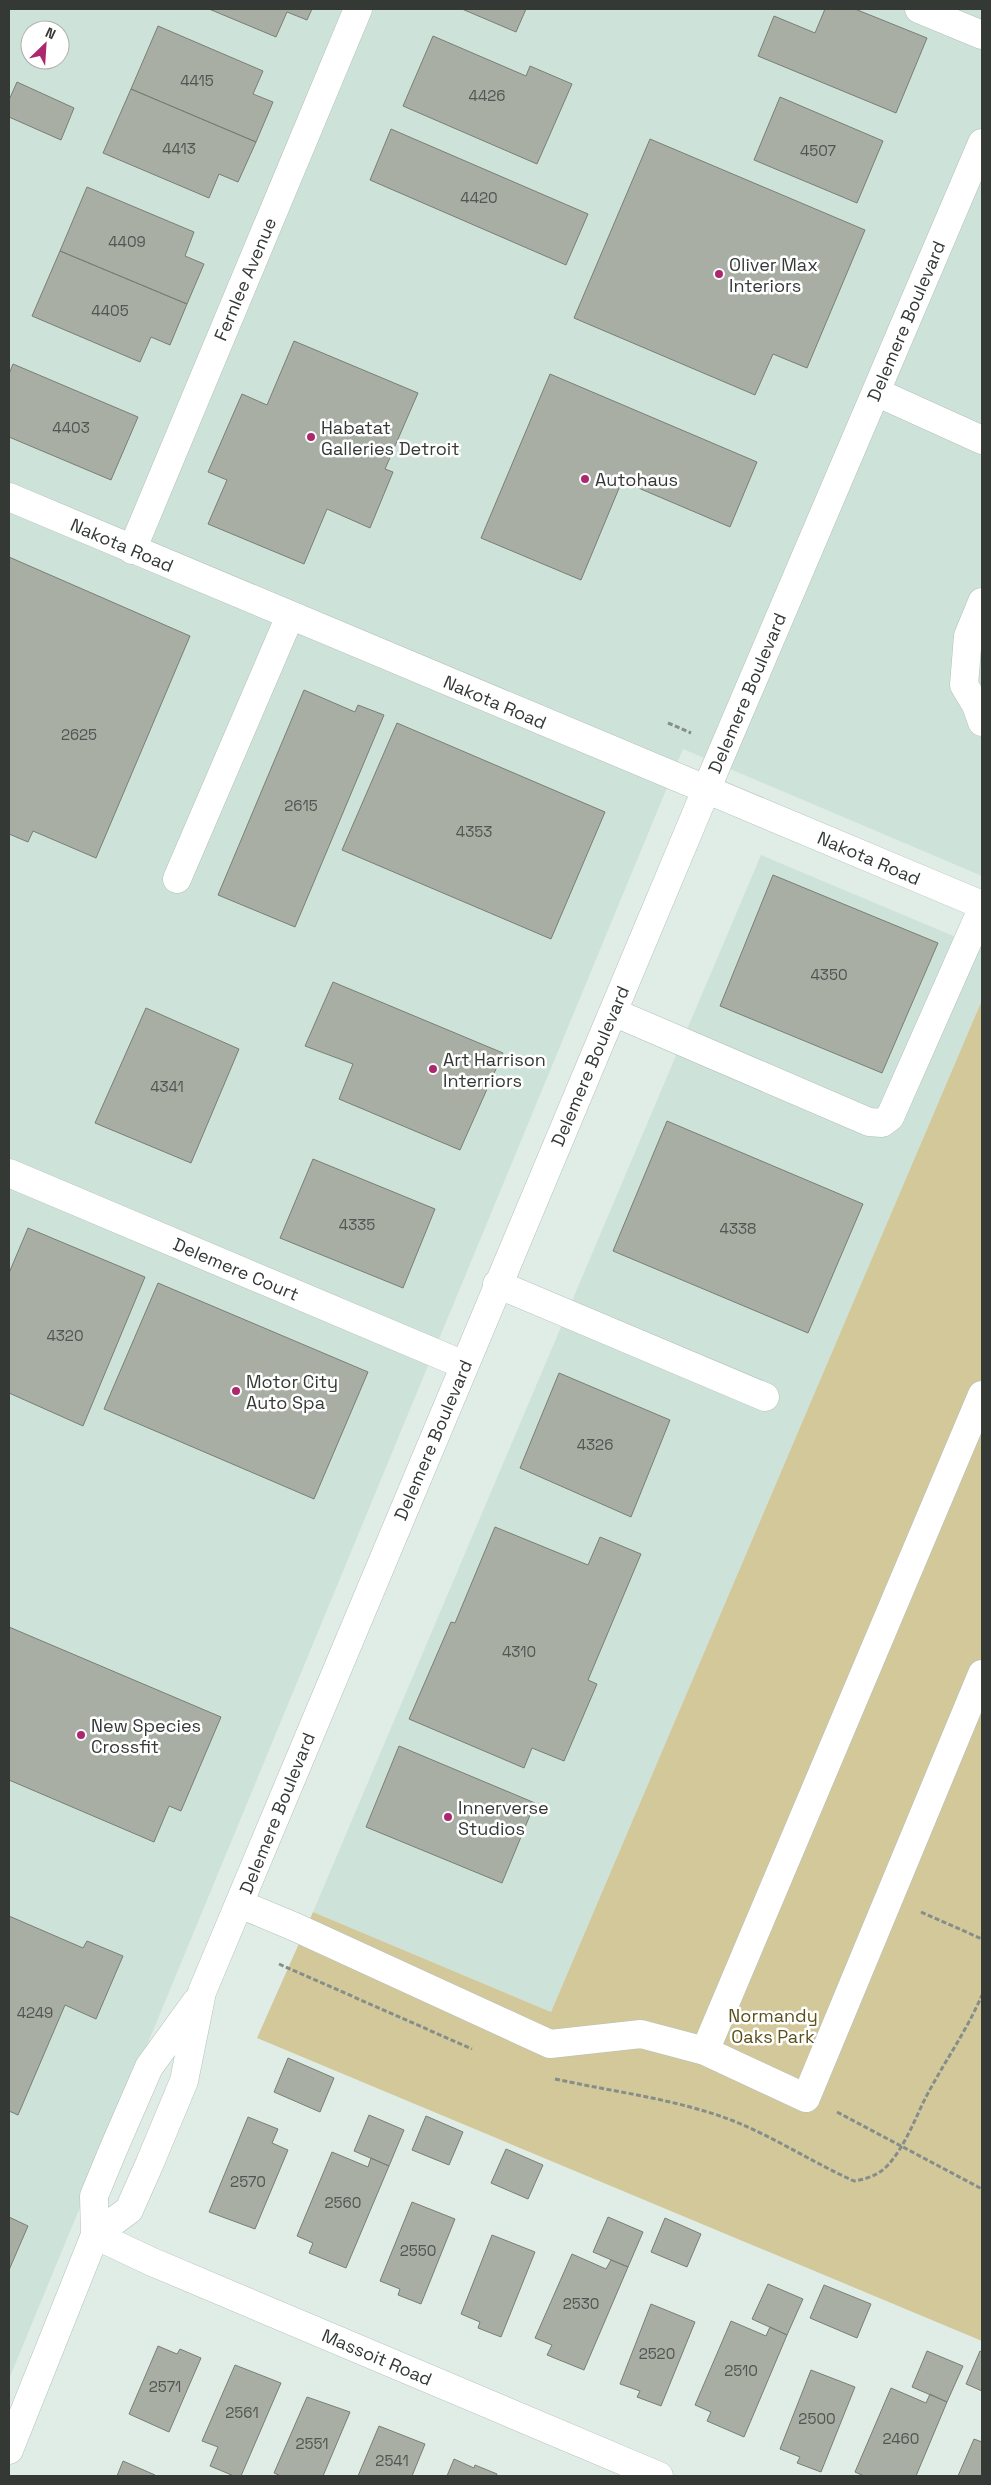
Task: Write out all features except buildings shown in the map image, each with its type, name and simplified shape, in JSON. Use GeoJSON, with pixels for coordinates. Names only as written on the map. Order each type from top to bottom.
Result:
{"type":"FeatureCollection","features":[{"type":"Feature","properties":{"kind":"street","name":"Fernlee Avenue"},"geometry":{"type":"LineString","coordinates":[[132,550],[358,9]]}},
{"type":"Feature","properties":{"kind":"street"},"geometry":{"type":"LineString","coordinates":[[919,9],[982,35]]}},
{"type":"Feature","properties":{"kind":"street","name":"Delemere Boulevard"},"geometry":{"type":"LineString","coordinates":[[9,2450],[95,2235],[94,2196],[149,2067],[202,1992],[706,790],[982,143]]}},
{"type":"Feature","properties":{"kind":"street"},"geometry":{"type":"LineString","coordinates":[[876,392],[982,440]]}},
{"type":"Feature","properties":{"kind":"street","name":"Nakota Road"},"geometry":{"type":"LineString","coordinates":[[9,497],[982,905]]}},
{"type":"Feature","properties":{"kind":"street"},"geometry":{"type":"LineString","coordinates":[[982,602],[968,636],[964,685],[976,705],[982,722]]}},
{"type":"Feature","properties":{"kind":"street"},"geometry":{"type":"LineString","coordinates":[[177,879],[290,616]]}},
{"type":"Feature","properties":{"kind":"street"},"geometry":{"type":"LineString","coordinates":[[613,1012],[869,1122],[882,1123],[890,1117],[982,909]]}},
{"type":"Feature","properties":{"kind":"street","name":"Delemere Court"},"geometry":{"type":"LineString","coordinates":[[9,1173],[464,1365]]}},
{"type":"Feature","properties":{"kind":"street"},"geometry":{"type":"LineString","coordinates":[[498,1284],[764,1397]]}},
{"type":"Feature","properties":{"kind":"street"},"geometry":{"type":"LineString","coordinates":[[705,2051],[982,1395]]}},
{"type":"Feature","properties":{"kind":"street"},"geometry":{"type":"LineString","coordinates":[[240,1904],[550,2044],[641,2034],[705,2051],[806,2098],[982,1674]]}},
{"type":"Feature","properties":{"kind":"street","name":"Delemere Boulevard"},"geometry":{"type":"LineString","coordinates":[[95,2235],[129,2210],[137,2192],[184,2081],[202,1992]]}},
{"type":"Feature","properties":{"kind":"street","name":"Massoit Road"},"geometry":{"type":"LineString","coordinates":[[95,2235],[150,2261],[659,2476]]}},
{"type":"Feature","properties":{"kind":"path"},"geometry":{"type":"LineString","coordinates":[[668,723],[691,733]]}},
{"type":"Feature","properties":{"kind":"path"},"geometry":{"type":"LineString","coordinates":[[889,1898],[982,1939]]}},
{"type":"Feature","properties":{"kind":"path"},"geometry":{"type":"LineString","coordinates":[[279,1964],[478,2051]]}},
{"type":"Feature","properties":{"kind":"path"},"geometry":{"type":"LineString","coordinates":[[551,2078],[672,2102],[721,2116],[769,2137],[854,2181],[870,2178],[887,2166],[901,2146],[928,2094],[968,2027],[982,1995]]}},
{"type":"Feature","properties":{"kind":"path"},"geometry":{"type":"LineString","coordinates":[[806,2098],[855,2121],[982,2189]]}},
{"type":"Feature","properties":{"kind":"shaded area"},"geometry":{"type":"Polygon","coordinates":[[[9,9],[982,9],[982,876],[683,749],[9,2379],[9,9]]]}},
{"type":"Feature","properties":{"kind":"shaded area"},"geometry":{"type":"Polygon","coordinates":[[[761,855],[982,948],[982,1000],[551,2012],[313,1912],[761,855]]]}},
{"type":"Feature","properties":{"kind":"green space","name":"Normandy Oaks Park"},"geometry":{"type":"Polygon","coordinates":[[[982,1000],[982,2341],[257,2038],[313,1912],[551,2012],[982,1000]]]}},
{"type":"Feature","properties":{"kind":"place","name":"Oliver Max Interiors"},"geometry":{"type":"Point","coordinates":[719,274]}},
{"type":"Feature","properties":{"kind":"place","name":"Habatat Galleries Detroit"},"geometry":{"type":"Point","coordinates":[311,437]}},
{"type":"Feature","properties":{"kind":"place","name":"Autohaus"},"geometry":{"type":"Point","coordinates":[585,479]}},
{"type":"Feature","properties":{"kind":"place","name":"Art Harrison Interriors"},"geometry":{"type":"Point","coordinates":[433,1069]}},
{"type":"Feature","properties":{"kind":"place","name":"Motor City Auto Spa"},"geometry":{"type":"Point","coordinates":[236,1391]}},
{"type":"Feature","properties":{"kind":"place","name":"New Species Crossfit"},"geometry":{"type":"Point","coordinates":[81,1735]}},
{"type":"Feature","properties":{"kind":"place","name":"Innerverse Studios"},"geometry":{"type":"Point","coordinates":[448,1817]}}]}
